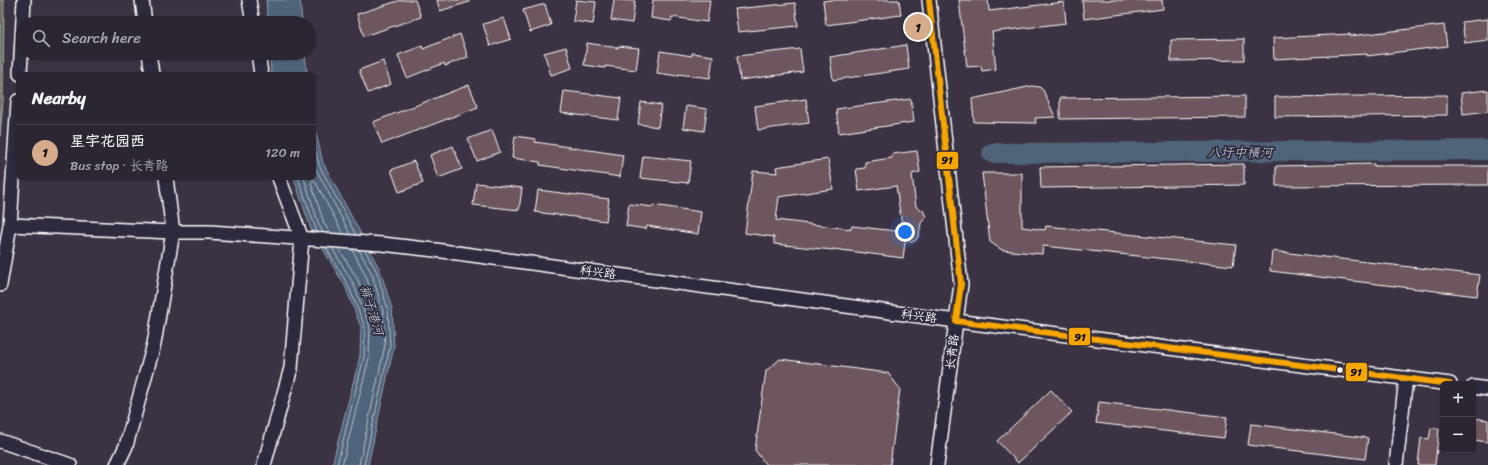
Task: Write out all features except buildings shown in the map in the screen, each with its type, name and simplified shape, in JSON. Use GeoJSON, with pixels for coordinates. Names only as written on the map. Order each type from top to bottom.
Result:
{"type":"FeatureCollection","features":[{"type":"Feature","properties":{"kind":"street"},"geometry":{"type":"LineString","coordinates":[[23,16],[24,0]]}},
{"type":"Feature","properties":{"kind":"street"},"geometry":{"type":"LineString","coordinates":[[142,0],[145,16]]}},
{"type":"Feature","properties":{"kind":"street"},"geometry":{"type":"LineString","coordinates":[[249,0],[252,16]]}},
{"type":"Feature","properties":{"kind":"street","name":"长青路"},"geometry":{"type":"LineString","coordinates":[[929,0],[961,284],[938,465]]}},
{"type":"Feature","properties":{"kind":"street"},"geometry":{"type":"LineString","coordinates":[[20,72],[21,60]]}},
{"type":"Feature","properties":{"kind":"street"},"geometry":{"type":"LineString","coordinates":[[150,60],[152,72]]}},
{"type":"Feature","properties":{"kind":"street"},"geometry":{"type":"LineString","coordinates":[[259,60],[261,72]]}},
{"type":"Feature","properties":{"kind":"street"},"geometry":{"type":"LineString","coordinates":[[0,285],[10,225],[16,132]]}},
{"type":"Feature","properties":{"kind":"street"},"geometry":{"type":"LineString","coordinates":[[117,465],[126,446],[154,344],[173,232],[166,180]]}},
{"type":"Feature","properties":{"kind":"street"},"geometry":{"type":"LineString","coordinates":[[264,465],[291,368],[307,239],[280,180]]}},
{"type":"Feature","properties":{"kind":"street","name":"科兴路"},"geometry":{"type":"LineString","coordinates":[[10,225],[173,232],[209,232],[382,244],[956,321],[1440,383]]}},
{"type":"Feature","properties":{"kind":"street"},"geometry":{"type":"LineString","coordinates":[[1396,465],[1406,378]]}},
{"type":"Feature","properties":{"kind":"street"},"geometry":{"type":"LineString","coordinates":[[1476,387],[1488,389]]}},
{"type":"Feature","properties":{"kind":"street"},"geometry":{"type":"LineString","coordinates":[[0,441],[70,465]]}},
{"type":"Feature","properties":{"kind":"green space"},"geometry":{"type":"Polygon","coordinates":[[[0,0],[4,0],[3,101],[0,136],[0,0]]]}},
{"type":"Feature","properties":{"kind":"water"},"geometry":{"type":"Polygon","coordinates":[[[266,0],[300,0],[301,16],[267,16],[266,0]]]}},
{"type":"Feature","properties":{"kind":"water"},"geometry":{"type":"Polygon","coordinates":[[[270,60],[306,60],[307,72],[271,72],[270,60]]]}},
{"type":"Feature","properties":{"kind":"water","name":"裤子港河"},"geometry":{"type":"Polygon","coordinates":[[[316,133],[323,163],[380,270],[392,309],[394,346],[368,465],[332,465],[360,356],[361,327],[345,286],[311,229],[295,180],[316,180],[316,133]]]}},
{"type":"Feature","properties":{"kind":"waterway","name":"八圩中横河"},"geometry":{"type":"LineString","coordinates":[[992,153],[1488,150]]}},
{"type":"Feature","properties":{"kind":"transit line","name":"91"},"geometry":{"type":"LineString","coordinates":[[929,0],[961,284],[956,321]]}},
{"type":"Feature","properties":{"kind":"transit line","name":"91"},"geometry":{"type":"LineString","coordinates":[[956,321],[1440,383]]}},
{"type":"Feature","properties":{"kind":"place","name":"星宇花园西"},"geometry":{"type":"Point","coordinates":[918,27]}}]}
